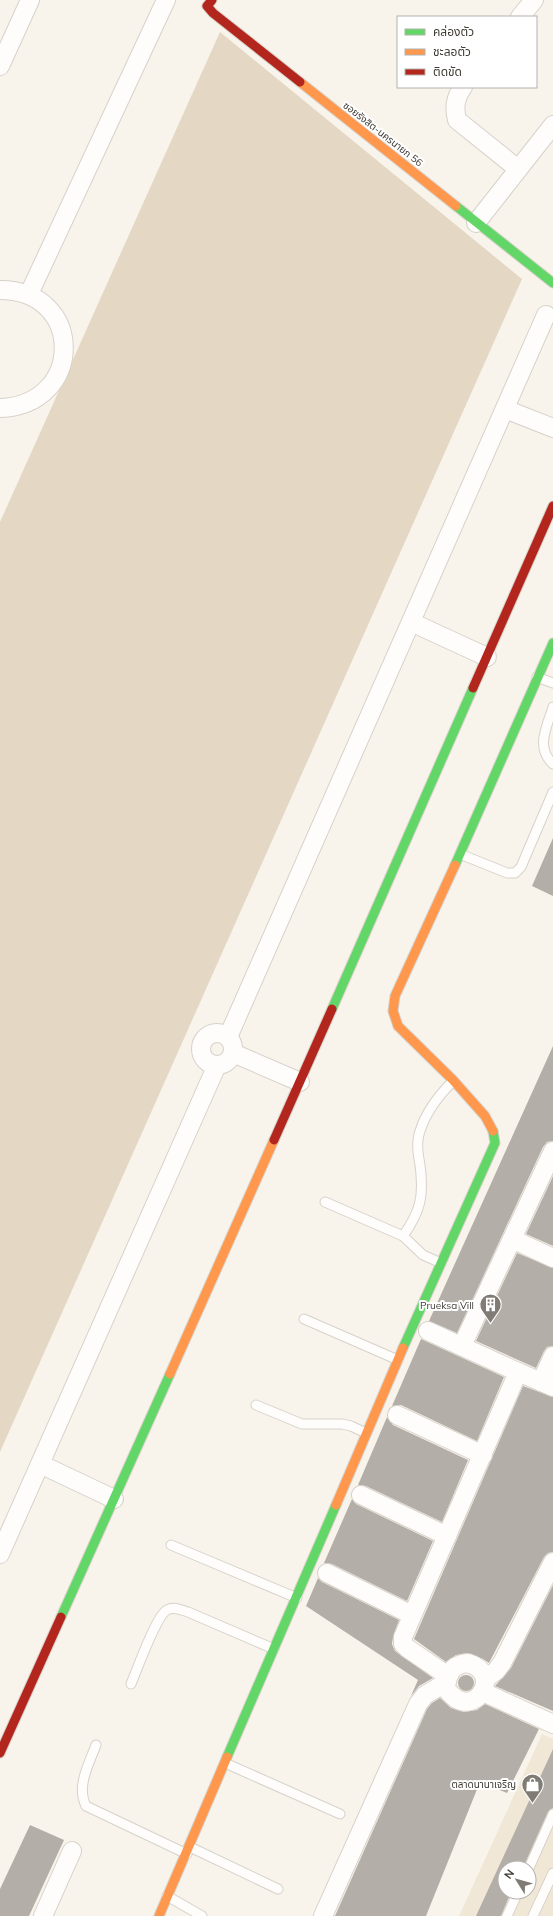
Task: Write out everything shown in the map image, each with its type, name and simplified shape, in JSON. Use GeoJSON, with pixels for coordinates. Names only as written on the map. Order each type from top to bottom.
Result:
{"type":"FeatureCollection","features":[{"type":"Feature","properties":{"kind":"street"},"geometry":{"type":"LineString","coordinates":[[0,66],[30,0]]}},
{"type":"Feature","properties":{"kind":"street"},"geometry":{"type":"LineString","coordinates":[[29,294],[166,0]]}},
{"type":"Feature","properties":{"kind":"street","name":"ซอยรังสิต-นครนายก 56"},"geometry":{"type":"LineString","coordinates":[[212,0],[207,6],[213,13],[553,283]]}},
{"type":"Feature","properties":{"kind":"street"},"geometry":{"type":"LineString","coordinates":[[521,16],[534,0]]}},
{"type":"Feature","properties":{"kind":"street"},"geometry":{"type":"LineString","coordinates":[[462,88],[458,94],[454,109],[457,120],[518,169]]}},
{"type":"Feature","properties":{"kind":"street"},"geometry":{"type":"LineString","coordinates":[[476,223],[553,125]]}},
{"type":"Feature","properties":{"kind":"street"},"geometry":{"type":"LineString","coordinates":[[0,290],[14,290],[29,294],[44,303],[54,316],[62,331],[64,348],[62,364],[55,380],[45,393],[31,402],[15,408],[0,408]]}},
{"type":"Feature","properties":{"kind":"street"},"geometry":{"type":"LineString","coordinates":[[300,1082],[230,1045],[216,1033],[210,1034],[202,1043],[201,1049],[204,1059],[217,1066],[225,1063],[230,1045],[411,622],[546,315]]}},
{"type":"Feature","properties":{"kind":"street"},"geometry":{"type":"LineString","coordinates":[[505,409],[553,428]]}},
{"type":"Feature","properties":{"kind":"street"},"geometry":{"type":"LineString","coordinates":[[0,1753],[300,1082],[553,506]]}},
{"type":"Feature","properties":{"kind":"street"},"geometry":{"type":"LineString","coordinates":[[411,622],[487,657]]}},
{"type":"Feature","properties":{"kind":"street"},"geometry":{"type":"LineString","coordinates":[[159,1916],[398,1360],[494,1143],[493,1129],[485,1116],[453,1080],[398,1026],[392,1011],[395,996],[460,854],[553,642]]}},
{"type":"Feature","properties":{"kind":"street"},"geometry":{"type":"LineString","coordinates":[[0,1554],[217,1066]]}},
{"type":"Feature","properties":{"kind":"street"},"geometry":{"type":"LineString","coordinates":[[462,1346],[553,1152]]}},
{"type":"Feature","properties":{"kind":"street"},"geometry":{"type":"LineString","coordinates":[[512,1239],[553,1258]]}},
{"type":"Feature","properties":{"kind":"street"},"geometry":{"type":"LineString","coordinates":[[428,1331],[547,1385],[553,1356]]}},
{"type":"Feature","properties":{"kind":"street"},"geometry":{"type":"LineString","coordinates":[[518,1372],[412,1615],[403,1637],[404,1644],[445,1680],[456,1698],[462,1701],[474,1700],[502,1663],[553,1562]]}},
{"type":"Feature","properties":{"kind":"street"},"geometry":{"type":"LineString","coordinates":[[397,1414],[483,1455]]}},
{"type":"Feature","properties":{"kind":"street"},"geometry":{"type":"LineString","coordinates":[[40,1464],[114,1499]]}},
{"type":"Feature","properties":{"kind":"street"},"geometry":{"type":"LineString","coordinates":[[361,1495],[447,1536]]}},
{"type":"Feature","properties":{"kind":"street"},"geometry":{"type":"LineString","coordinates":[[326,1573],[412,1615]]}},
{"type":"Feature","properties":{"kind":"street"},"geometry":{"type":"LineString","coordinates":[[323,1916],[418,1704],[425,1695],[445,1680],[456,1666],[468,1663],[480,1668],[484,1685],[553,1724]]}},
{"type":"Feature","properties":{"kind":"street"},"geometry":{"type":"LineString","coordinates":[[43,1916],[72,1851]]}},
{"type":"Feature","properties":{"kind":"lane"},"geometry":{"type":"LineString","coordinates":[[537,676],[553,683]]}},
{"type":"Feature","properties":{"kind":"lane"},"geometry":{"type":"LineString","coordinates":[[553,707],[543,738],[542,747],[547,757],[553,764]]}},
{"type":"Feature","properties":{"kind":"lane"},"geometry":{"type":"LineString","coordinates":[[460,854],[507,873],[514,873],[521,867],[553,792]]}},
{"type":"Feature","properties":{"kind":"lane"},"geometry":{"type":"LineString","coordinates":[[404,1236],[414,1221],[420,1206],[422,1193],[418,1150],[419,1132],[439,1094],[453,1080]]}},
{"type":"Feature","properties":{"kind":"lane"},"geometry":{"type":"LineString","coordinates":[[326,1202],[404,1236],[423,1255],[441,1263]]}},
{"type":"Feature","properties":{"kind":"lane"},"geometry":{"type":"LineString","coordinates":[[304,1319],[398,1360]]}},
{"type":"Feature","properties":{"kind":"lane"},"geometry":{"type":"LineString","coordinates":[[256,1405],[302,1424],[342,1424],[367,1433]]}},
{"type":"Feature","properties":{"kind":"lane"},"geometry":{"type":"LineString","coordinates":[[171,1545],[297,1598]]}},
{"type":"Feature","properties":{"kind":"lane"},"geometry":{"type":"LineString","coordinates":[[131,1684],[156,1626],[167,1609],[174,1608],[188,1612],[274,1650]]}},
{"type":"Feature","properties":{"kind":"lane"},"geometry":{"type":"LineString","coordinates":[[96,1746],[82,1784],[82,1797],[86,1806],[278,1889]]}},
{"type":"Feature","properties":{"kind":"lane"},"geometry":{"type":"LineString","coordinates":[[226,1762],[340,1814]]}},
{"type":"Feature","properties":{"kind":"lane"},"geometry":{"type":"LineString","coordinates":[[533,1860],[553,1814]]}},
{"type":"Feature","properties":{"kind":"lane"},"geometry":{"type":"LineString","coordinates":[[533,1916],[553,1873]]}},
{"type":"Feature","properties":{"kind":"lane"},"geometry":{"type":"LineString","coordinates":[[168,1896],[202,1916]]}},
{"type":"Feature","properties":{"kind":"lane"},"geometry":{"type":"LineString","coordinates":[[507,1916],[514,1900]]}},
{"type":"Feature","properties":{"kind":"shaded area"},"geometry":{"type":"Polygon","coordinates":[[[220,32],[522,279],[0,1452],[0,522],[220,32]]]}},
{"type":"Feature","properties":{"kind":"shaded area","name":"ตลาดนานาเจริญ"},"geometry":{"type":"Polygon","coordinates":[[[542,1734],[553,1739],[553,1916],[459,1916],[542,1734]]]}},
{"type":"Feature","properties":{"kind":"building"},"geometry":{"type":"Polygon","coordinates":[[[553,838],[553,896],[532,886],[553,838]]]}},
{"type":"Feature","properties":{"kind":"building"},"geometry":{"type":"Polygon","coordinates":[[[553,1046],[553,1141],[547,1142],[543,1147],[457,1333],[429,1321],[553,1046]]]}},
{"type":"Feature","properties":{"kind":"building"},"geometry":{"type":"Polygon","coordinates":[[[553,1176],[553,1246],[526,1234],[553,1176]]]}},
{"type":"Feature","properties":{"kind":"building"},"geometry":{"type":"Polygon","coordinates":[[[517,1253],[553,1268],[553,1346],[547,1347],[536,1368],[476,1341],[517,1253]]]}},
{"type":"Feature","properties":{"kind":"building"},"geometry":{"type":"Polygon","coordinates":[[[421,1339],[504,1377],[477,1441],[401,1405],[392,1406],[421,1339]]]}},
{"type":"Feature","properties":{"kind":"building"},"geometry":{"type":"Polygon","coordinates":[[[523,1386],[553,1397],[553,1552],[548,1553],[544,1557],[489,1663],[467,1653],[456,1655],[446,1662],[414,1639],[523,1386]]]}},
{"type":"Feature","properties":{"kind":"building"},"geometry":{"type":"Polygon","coordinates":[[[387,1417],[393,1425],[468,1460],[442,1522],[366,1486],[358,1485],[387,1417]]]}},
{"type":"Feature","properties":{"kind":"building"},"geometry":{"type":"Polygon","coordinates":[[[352,1499],[356,1504],[433,1541],[407,1601],[332,1564],[324,1563],[352,1499]]]}},
{"type":"Feature","properties":{"kind":"building"},"geometry":{"type":"Polygon","coordinates":[[[318,1578],[322,1582],[399,1620],[392,1644],[395,1651],[433,1678],[419,1686],[411,1696],[418,1680],[306,1606],[318,1578]]]}},
{"type":"Feature","properties":{"kind":"building"},"geometry":{"type":"Polygon","coordinates":[[[553,1585],[553,1711],[495,1686],[511,1668],[553,1585]]]}},
{"type":"Feature","properties":{"kind":"building"},"geometry":{"type":"Polygon","coordinates":[[[463,1675],[469,1675],[474,1680],[472,1689],[469,1691],[463,1691],[458,1686],[458,1680],[463,1675]]]}},
{"type":"Feature","properties":{"kind":"building"},"geometry":{"type":"Polygon","coordinates":[[[440,1698],[451,1708],[464,1712],[477,1710],[485,1704],[539,1729],[507,1793],[480,1782],[426,1916],[335,1916],[427,1709],[432,1703],[440,1698]]]}},
{"type":"Feature","properties":{"kind":"building"},"geometry":{"type":"Polygon","coordinates":[[[553,1749],[553,1808],[548,1812],[527,1860],[502,1860],[553,1749]]]}},
{"type":"Feature","properties":{"kind":"building"},"geometry":{"type":"Polygon","coordinates":[[[30,1825],[64,1840],[29,1916],[0,1916],[0,1889],[30,1825]]]}},
{"type":"Feature","properties":{"kind":"building"},"geometry":{"type":"Polygon","coordinates":[[[497,1870],[497,1900],[508,1900],[501,1916],[476,1916],[497,1870]]]}},
{"type":"Feature","properties":{"kind":"traffic: fast"},"geometry":{"type":"LineString","coordinates":[[456,206],[553,283]]}},
{"type":"Feature","properties":{"kind":"traffic: fast"},"geometry":{"type":"LineString","coordinates":[[455,865],[553,643]]}},
{"type":"Feature","properties":{"kind":"traffic: fast"},"geometry":{"type":"LineString","coordinates":[[332,1009],[473,688]]}},
{"type":"Feature","properties":{"kind":"traffic: fast"},"geometry":{"type":"LineString","coordinates":[[403,1348],[495,1143],[493,1131]]}},
{"type":"Feature","properties":{"kind":"traffic: fast"},"geometry":{"type":"LineString","coordinates":[[61,1617],[170,1374]]}},
{"type":"Feature","properties":{"kind":"traffic: fast"},"geometry":{"type":"LineString","coordinates":[[227,1757],[336,1505]]}},
{"type":"Feature","properties":{"kind":"traffic: slow"},"geometry":{"type":"LineString","coordinates":[[300,82],[456,206]]}},
{"type":"Feature","properties":{"kind":"traffic: slow"},"geometry":{"type":"LineString","coordinates":[[455,865],[395,996],[393,1011],[398,1026],[453,1080],[485,1116],[493,1131]]}},
{"type":"Feature","properties":{"kind":"traffic: slow"},"geometry":{"type":"LineString","coordinates":[[170,1374],[274,1140]]}},
{"type":"Feature","properties":{"kind":"traffic: slow"},"geometry":{"type":"LineString","coordinates":[[336,1505],[403,1348]]}},
{"type":"Feature","properties":{"kind":"traffic: slow"},"geometry":{"type":"LineString","coordinates":[[159,1916],[227,1757]]}},
{"type":"Feature","properties":{"kind":"traffic: jam"},"geometry":{"type":"LineString","coordinates":[[212,0],[207,6],[213,13],[300,82]]}},
{"type":"Feature","properties":{"kind":"traffic: jam"},"geometry":{"type":"LineString","coordinates":[[473,688],[553,506]]}},
{"type":"Feature","properties":{"kind":"traffic: jam"},"geometry":{"type":"LineString","coordinates":[[274,1140],[332,1009]]}},
{"type":"Feature","properties":{"kind":"traffic: jam"},"geometry":{"type":"LineString","coordinates":[[0,1753],[61,1617]]}},
{"type":"Feature","properties":{"kind":"place","name":"Prueksa Vill"},"geometry":{"type":"Point","coordinates":[490,1324]}},
{"type":"Feature","properties":{"kind":"place","name":"ตลาดนานาเจริญ"},"geometry":{"type":"Point","coordinates":[532,1804]}}]}
